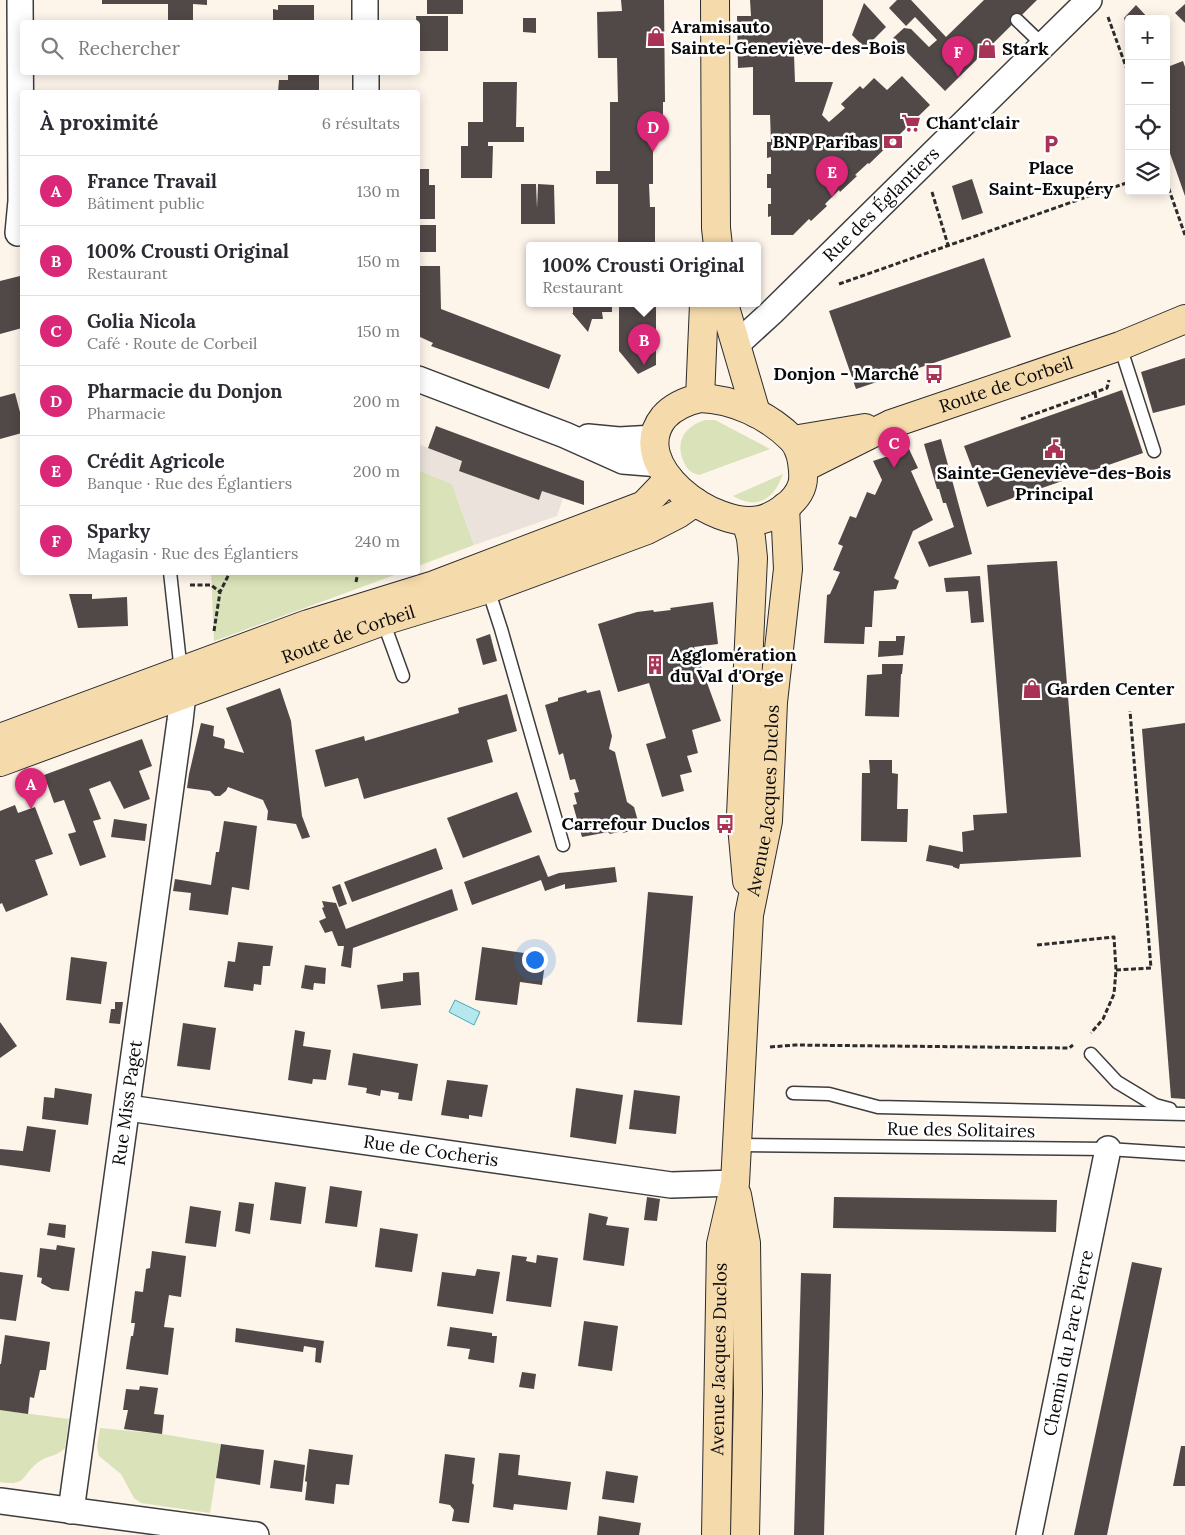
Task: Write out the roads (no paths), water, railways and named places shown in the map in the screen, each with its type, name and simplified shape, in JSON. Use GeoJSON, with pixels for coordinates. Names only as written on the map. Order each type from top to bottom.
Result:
{"type":"FeatureCollection","features":[{"type":"Feature","properties":{"kind":"main road"},"geometry":{"type":"LineString","coordinates":[[715,0],[715,240]]}},
{"type":"Feature","properties":{"kind":"main road"},"geometry":{"type":"LineString","coordinates":[[700,398],[704,307]]}},
{"type":"Feature","properties":{"kind":"main road"},"geometry":{"type":"LineString","coordinates":[[725,307],[756,413]]}},
{"type":"Feature","properties":{"kind":"main road","name":"Route de Corbeil"},"geometry":{"type":"LineString","coordinates":[[803,468],[891,424],[1120,346],[1185,319]]}},
{"type":"Feature","properties":{"kind":"main road","name":"Route de Corbeil"},"geometry":{"type":"LineString","coordinates":[[1120,346],[1185,332]]}},
{"type":"Feature","properties":{"kind":"main road"},"geometry":{"type":"LineString","coordinates":[[700,398],[716,398],[728,401],[756,413],[793,440],[802,456],[802,485],[795,498],[773,515],[760,520],[746,521],[720,515],[702,507],[696,502],[661,460],[657,429],[670,410],[680,404],[700,398]]}},
{"type":"Feature","properties":{"kind":"main road","name":"Route de Corbeil"},"geometry":{"type":"LineString","coordinates":[[793,440],[891,424]]}},
{"type":"Feature","properties":{"kind":"main road","name":"Route de Corbeil"},"geometry":{"type":"LineString","coordinates":[[0,762],[110,722],[182,683],[308,624],[434,584],[644,505],[661,460]]}},
{"type":"Feature","properties":{"kind":"main road","name":"Route de Corbeil"},"geometry":{"type":"LineString","coordinates":[[0,738],[488,589],[647,530],[696,502]]}},
{"type":"Feature","properties":{"kind":"main road","name":"Avenue Jacques Duclos"},"geometry":{"type":"LineString","coordinates":[[716,1535],[721,1244],[735,1183],[750,915],[768,821],[773,702],[788,569],[784,507]]}},
{"type":"Feature","properties":{"kind":"main road","name":"Avenue Jacques Duclos"},"geometry":{"type":"LineString","coordinates":[[746,521],[751,538],[753,558],[741,815],[750,915]]}},
{"type":"Feature","properties":{"kind":"main road","name":"Avenue Jacques Duclos"},"geometry":{"type":"LineString","coordinates":[[735,1183],[746,1243],[748,1393],[745,1535]]}},
{"type":"Feature","properties":{"kind":"street"},"geometry":{"type":"LineString","coordinates":[[20,0],[20,20]]}},
{"type":"Feature","properties":{"kind":"street"},"geometry":{"type":"LineString","coordinates":[[365,0],[365,20]]}},
{"type":"Feature","properties":{"kind":"street","name":"Rue des Églantiers"},"geometry":{"type":"LineString","coordinates":[[736,345],[1043,45],[1097,5]]}},
{"type":"Feature","properties":{"kind":"street"},"geometry":{"type":"LineString","coordinates":[[20,75],[20,90]]}},
{"type":"Feature","properties":{"kind":"street"},"geometry":{"type":"LineString","coordinates":[[366,75],[366,90]]}},
{"type":"Feature","properties":{"kind":"street"},"geometry":{"type":"LineString","coordinates":[[13,231],[20,205]]}},
{"type":"Feature","properties":{"kind":"street"},"geometry":{"type":"LineString","coordinates":[[420,380],[565,435],[619,440],[661,460]]}},
{"type":"Feature","properties":{"kind":"street","name":"Rue Miss Paget"},"geometry":{"type":"LineString","coordinates":[[71,1511],[180,721],[182,683]]}},
{"type":"Feature","properties":{"kind":"street","name":"Rue de Cocheris"},"geometry":{"type":"LineString","coordinates":[[128,1108],[671,1185],[735,1183]]}},
{"type":"Feature","properties":{"kind":"street","name":"Chemin du Parc Pierre"},"geometry":{"type":"LineString","coordinates":[[1029,1535],[1108,1149]]}},
{"type":"Feature","properties":{"kind":"street"},"geometry":{"type":"LineString","coordinates":[[0,1501],[256,1535]]}},
{"type":"Feature","properties":{"kind":"lane"},"geometry":{"type":"LineString","coordinates":[[1017,20],[1043,45]]}},
{"type":"Feature","properties":{"kind":"lane"},"geometry":{"type":"LineString","coordinates":[[1120,346],[1154,451]]}},
{"type":"Feature","properties":{"kind":"lane"},"geometry":{"type":"LineString","coordinates":[[171,578],[182,683]]}},
{"type":"Feature","properties":{"kind":"lane"},"geometry":{"type":"LineString","coordinates":[[488,589],[562,845]]}},
{"type":"Feature","properties":{"kind":"lane"},"geometry":{"type":"LineString","coordinates":[[383,621],[404,676]]}},
{"type":"Feature","properties":{"kind":"lane"},"geometry":{"type":"LineString","coordinates":[[1091,1054],[1117,1082],[1155,1105],[1185,1113]]}},
{"type":"Feature","properties":{"kind":"lane"},"geometry":{"type":"LineString","coordinates":[[793,1094],[829,1094],[878,1107],[1185,1113]]}},
{"type":"Feature","properties":{"kind":"lane","name":"Rue des Solitaires"},"geometry":{"type":"LineString","coordinates":[[737,1145],[1108,1149],[1185,1154]]}},
{"type":"Feature","properties":{"kind":"water"},"geometry":{"type":"Polygon","coordinates":[[[455,1000],[480,1012],[474,1025],[449,1012],[455,1000]]]}},
{"type":"Feature","properties":{"kind":"place","name":"Aramisauto Sainte-Geneviève-des-Bois"},"geometry":{"type":"Point","coordinates":[656,37]}},
{"type":"Feature","properties":{"kind":"place","name":"Stark"},"geometry":{"type":"Point","coordinates":[987,49]}},
{"type":"Feature","properties":{"kind":"place","name":"Sparky"},"geometry":{"type":"Point","coordinates":[958,77]}},
{"type":"Feature","properties":{"kind":"place","name":"Chant'clair"},"geometry":{"type":"Point","coordinates":[911,123]}},
{"type":"Feature","properties":{"kind":"place","name":"BNP Paribas"},"geometry":{"type":"Point","coordinates":[893,142]}},
{"type":"Feature","properties":{"kind":"place","name":"Place Saint-Exupéry"},"geometry":{"type":"Point","coordinates":[1051,144]}},
{"type":"Feature","properties":{"kind":"place","name":"Pharmacie du Donjon"},"geometry":{"type":"Point","coordinates":[653,152]}},
{"type":"Feature","properties":{"kind":"place","name":"Crédit Agricole"},"geometry":{"type":"Point","coordinates":[832,197]}},
{"type":"Feature","properties":{"kind":"place","name":"100% Crousti Original"},"geometry":{"type":"Point","coordinates":[644,365]}},
{"type":"Feature","properties":{"kind":"place","name":"Donjon - Marché"},"geometry":{"type":"Point","coordinates":[934,374]}},
{"type":"Feature","properties":{"kind":"place","name":"Sainte-Geneviève-des-Bois Principal"},"geometry":{"type":"Point","coordinates":[1054,449]}},
{"type":"Feature","properties":{"kind":"place","name":"Golia Nicola"},"geometry":{"type":"Point","coordinates":[894,468]}},
{"type":"Feature","properties":{"kind":"place","name":"Agglomération du Val d'Orge"},"geometry":{"type":"Point","coordinates":[655,665]}},
{"type":"Feature","properties":{"kind":"place","name":"Garden Center"},"geometry":{"type":"Point","coordinates":[1032,689]}},
{"type":"Feature","properties":{"kind":"place","name":"France Travail"},"geometry":{"type":"Point","coordinates":[31,809]}},
{"type":"Feature","properties":{"kind":"place","name":"Carrefour Duclos"},"geometry":{"type":"Point","coordinates":[725,824]}}]}
